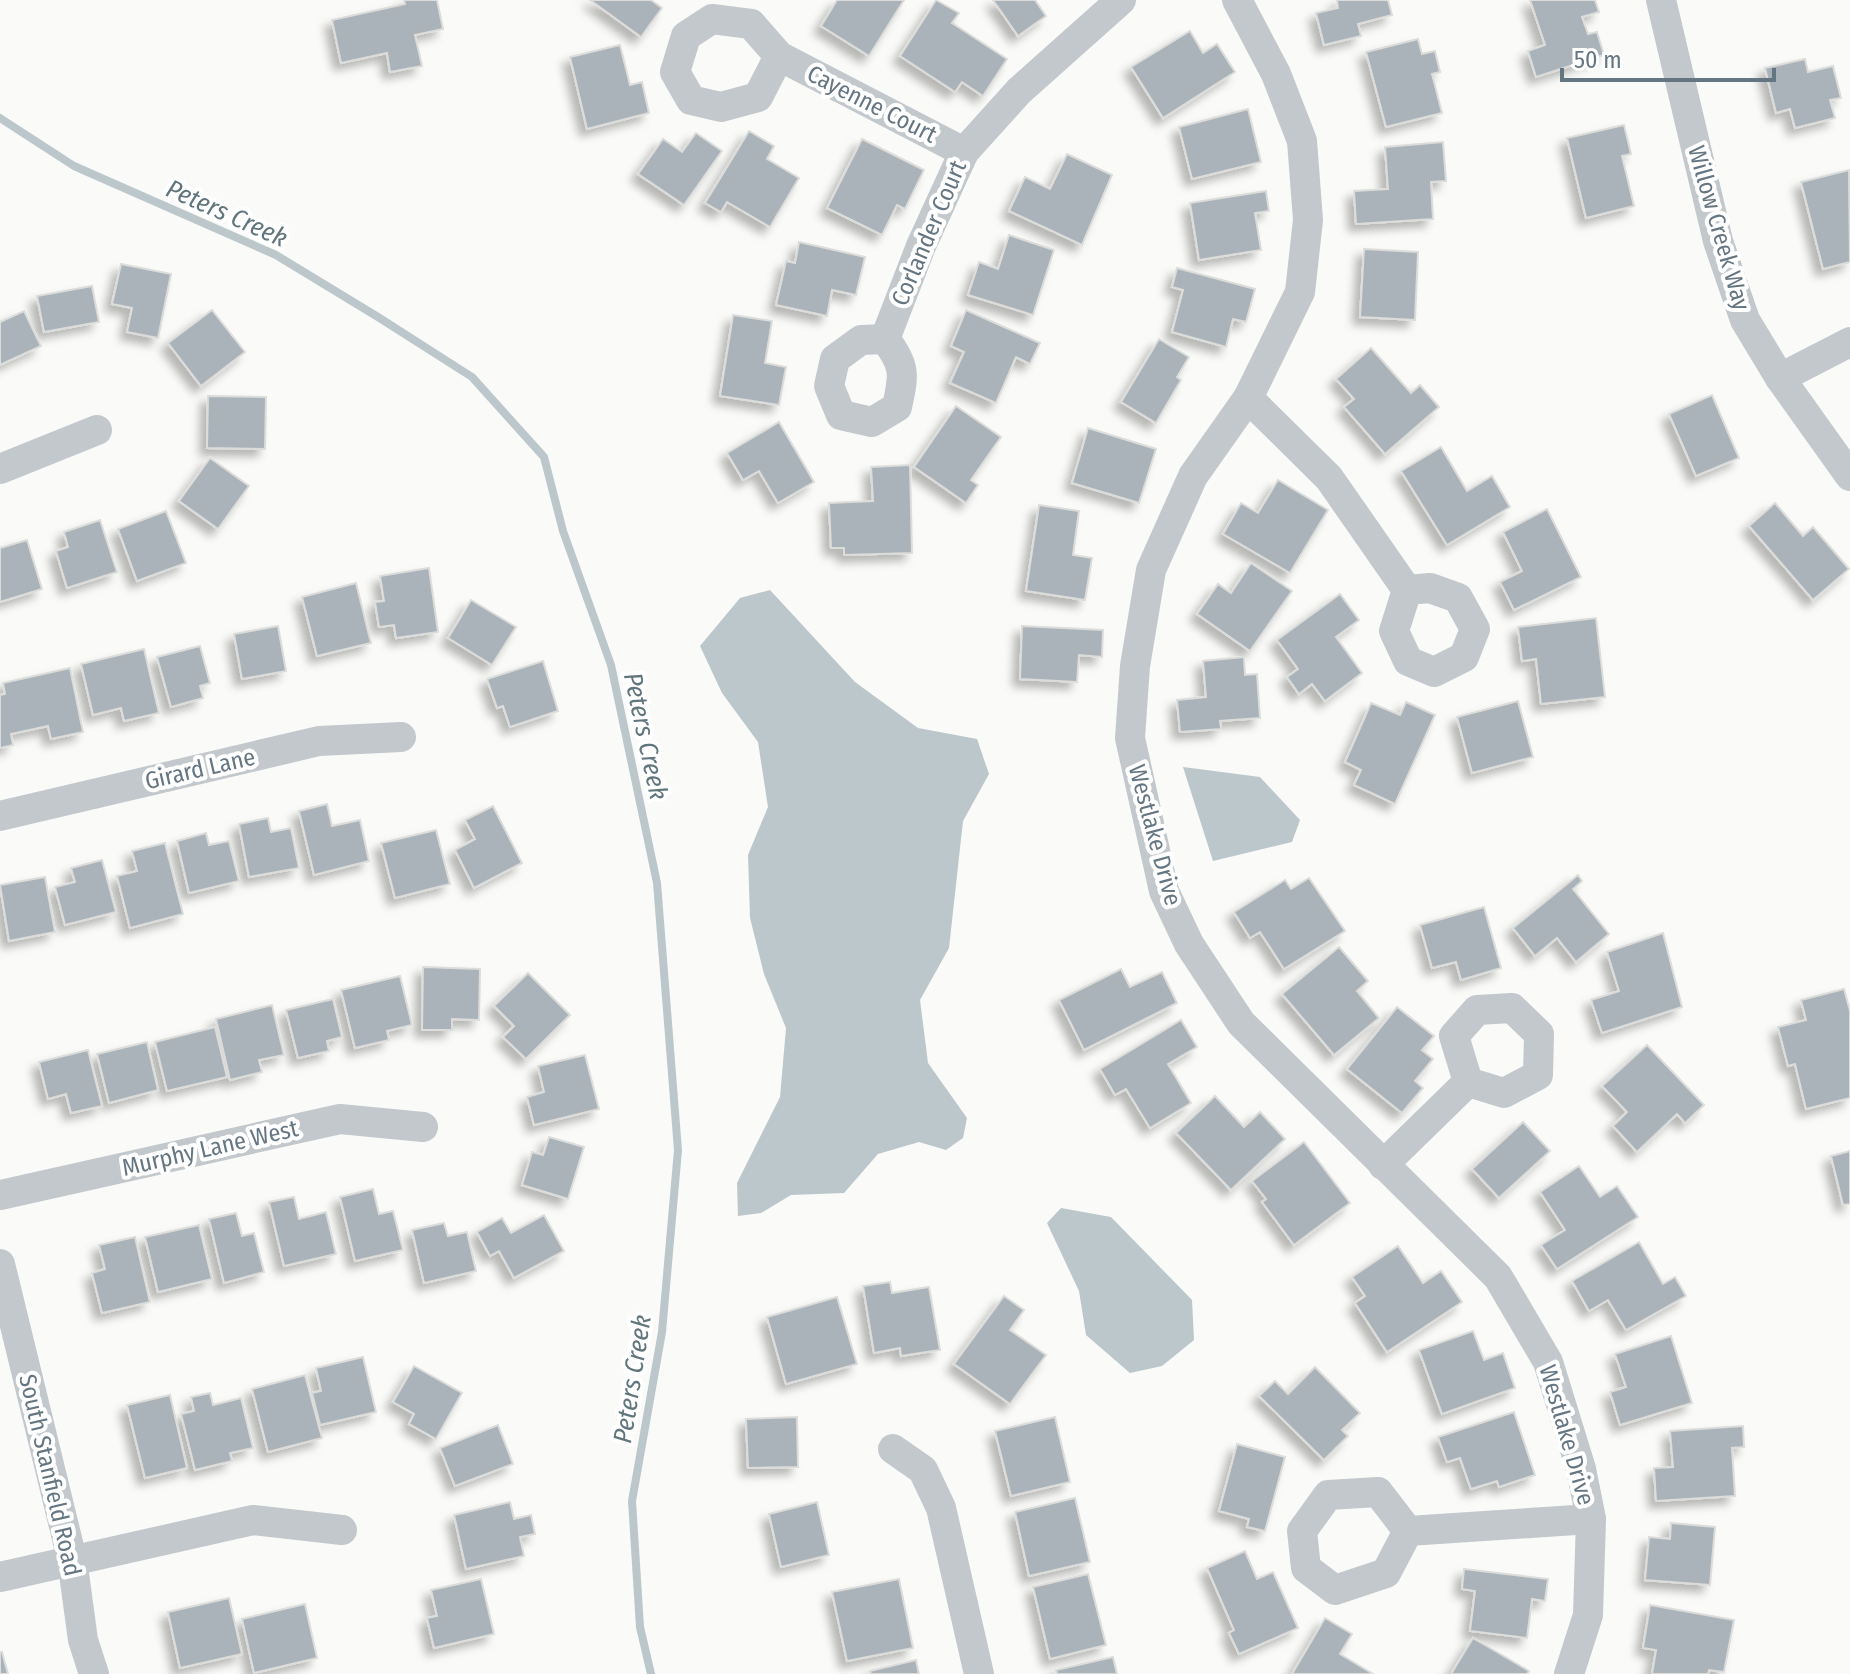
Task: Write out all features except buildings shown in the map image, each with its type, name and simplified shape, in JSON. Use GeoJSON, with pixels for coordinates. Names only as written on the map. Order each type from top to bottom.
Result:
{"type":"FeatureCollection","features":[{"type":"Feature","properties":{"kind":"street","name":"Corlander Court"},"geometry":{"type":"LineString","coordinates":[[885,339],[921,246],[964,152],[1019,91],[1121,0]]}},
{"type":"Feature","properties":{"kind":"street","name":"Westlake Drive"},"geometry":{"type":"LineString","coordinates":[[1237,0],[1276,74],[1302,141],[1308,220],[1300,292],[1248,398],[1193,476],[1151,570],[1135,666],[1130,738],[1164,891],[1189,944],[1241,1023],[1498,1277],[1548,1362],[1581,1469],[1591,1519],[1588,1615],[1569,1674]]}},
{"type":"Feature","properties":{"kind":"street","name":"Willow Creek Way"},"geometry":{"type":"LineString","coordinates":[[1661,0],[1718,241],[1745,320],[1780,378],[1850,476]]}},
{"type":"Feature","properties":{"kind":"street","name":"Cayenne Court"},"geometry":{"type":"LineString","coordinates":[[779,56],[964,152]]}},
{"type":"Feature","properties":{"kind":"street"},"geometry":{"type":"LineString","coordinates":[[1780,378],[1850,342]]}},
{"type":"Feature","properties":{"kind":"street"},"geometry":{"type":"LineString","coordinates":[[1248,398],[1329,478],[1407,590]]}},
{"type":"Feature","properties":{"kind":"street"},"geometry":{"type":"LineString","coordinates":[[0,469],[97,430]]}},
{"type":"Feature","properties":{"kind":"street","name":"Girard Lane"},"geometry":{"type":"LineString","coordinates":[[0,816],[319,741],[401,737]]}},
{"type":"Feature","properties":{"kind":"street"},"geometry":{"type":"LineString","coordinates":[[1383,1165],[1468,1082]]}},
{"type":"Feature","properties":{"kind":"street","name":"Murphy Lane West"},"geometry":{"type":"LineString","coordinates":[[0,1195],[340,1119],[423,1127]]}},
{"type":"Feature","properties":{"kind":"street","name":"South Stanfield Road"},"geometry":{"type":"LineString","coordinates":[[0,1264],[72,1559],[83,1640],[94,1674]]}},
{"type":"Feature","properties":{"kind":"street"},"geometry":{"type":"LineString","coordinates":[[893,1449],[923,1470],[941,1508],[979,1674]]}},
{"type":"Feature","properties":{"kind":"street"},"geometry":{"type":"LineString","coordinates":[[1408,1531],[1591,1519]]}},
{"type":"Feature","properties":{"kind":"street"},"geometry":{"type":"LineString","coordinates":[[0,1577],[253,1520],[342,1530]]}},
{"type":"Feature","properties":{"kind":"street","name":"South Stanfield Road"},"geometry":{"type":"LineString","coordinates":[[76,1674],[83,1640]]}},
{"type":"Feature","properties":{"kind":"shaded area"},"geometry":{"type":"Polygon","coordinates":[[[770,590],[855,682],[918,728],[977,739],[989,774],[963,821],[949,948],[920,1000],[928,1063],[967,1118],[963,1138],[946,1150],[919,1142],[878,1154],[844,1193],[791,1195],[761,1213],[738,1216],[737,1183],[780,1097],[786,1028],[764,974],[750,918],[748,855],[768,807],[758,742],[722,693],[700,646],[740,598],[770,590]]]}},
{"type":"Feature","properties":{"kind":"shaded area"},"geometry":{"type":"Polygon","coordinates":[[[1183,767],[1260,777],[1300,820],[1292,842],[1213,861],[1183,767]]]}},
{"type":"Feature","properties":{"kind":"shaded area"},"geometry":{"type":"Polygon","coordinates":[[[1061,1208],[1111,1217],[1192,1300],[1194,1340],[1162,1366],[1130,1373],[1086,1335],[1079,1291],[1047,1223],[1061,1208]]]}},
{"type":"Feature","properties":{"kind":"waterway","name":"Peters Creek"},"geometry":{"type":"LineString","coordinates":[[0,118],[74,166],[276,255],[378,317],[472,377],[544,457],[563,531],[611,665],[657,883],[678,1150],[662,1332],[632,1501],[640,1627],[651,1674]]}}]}
